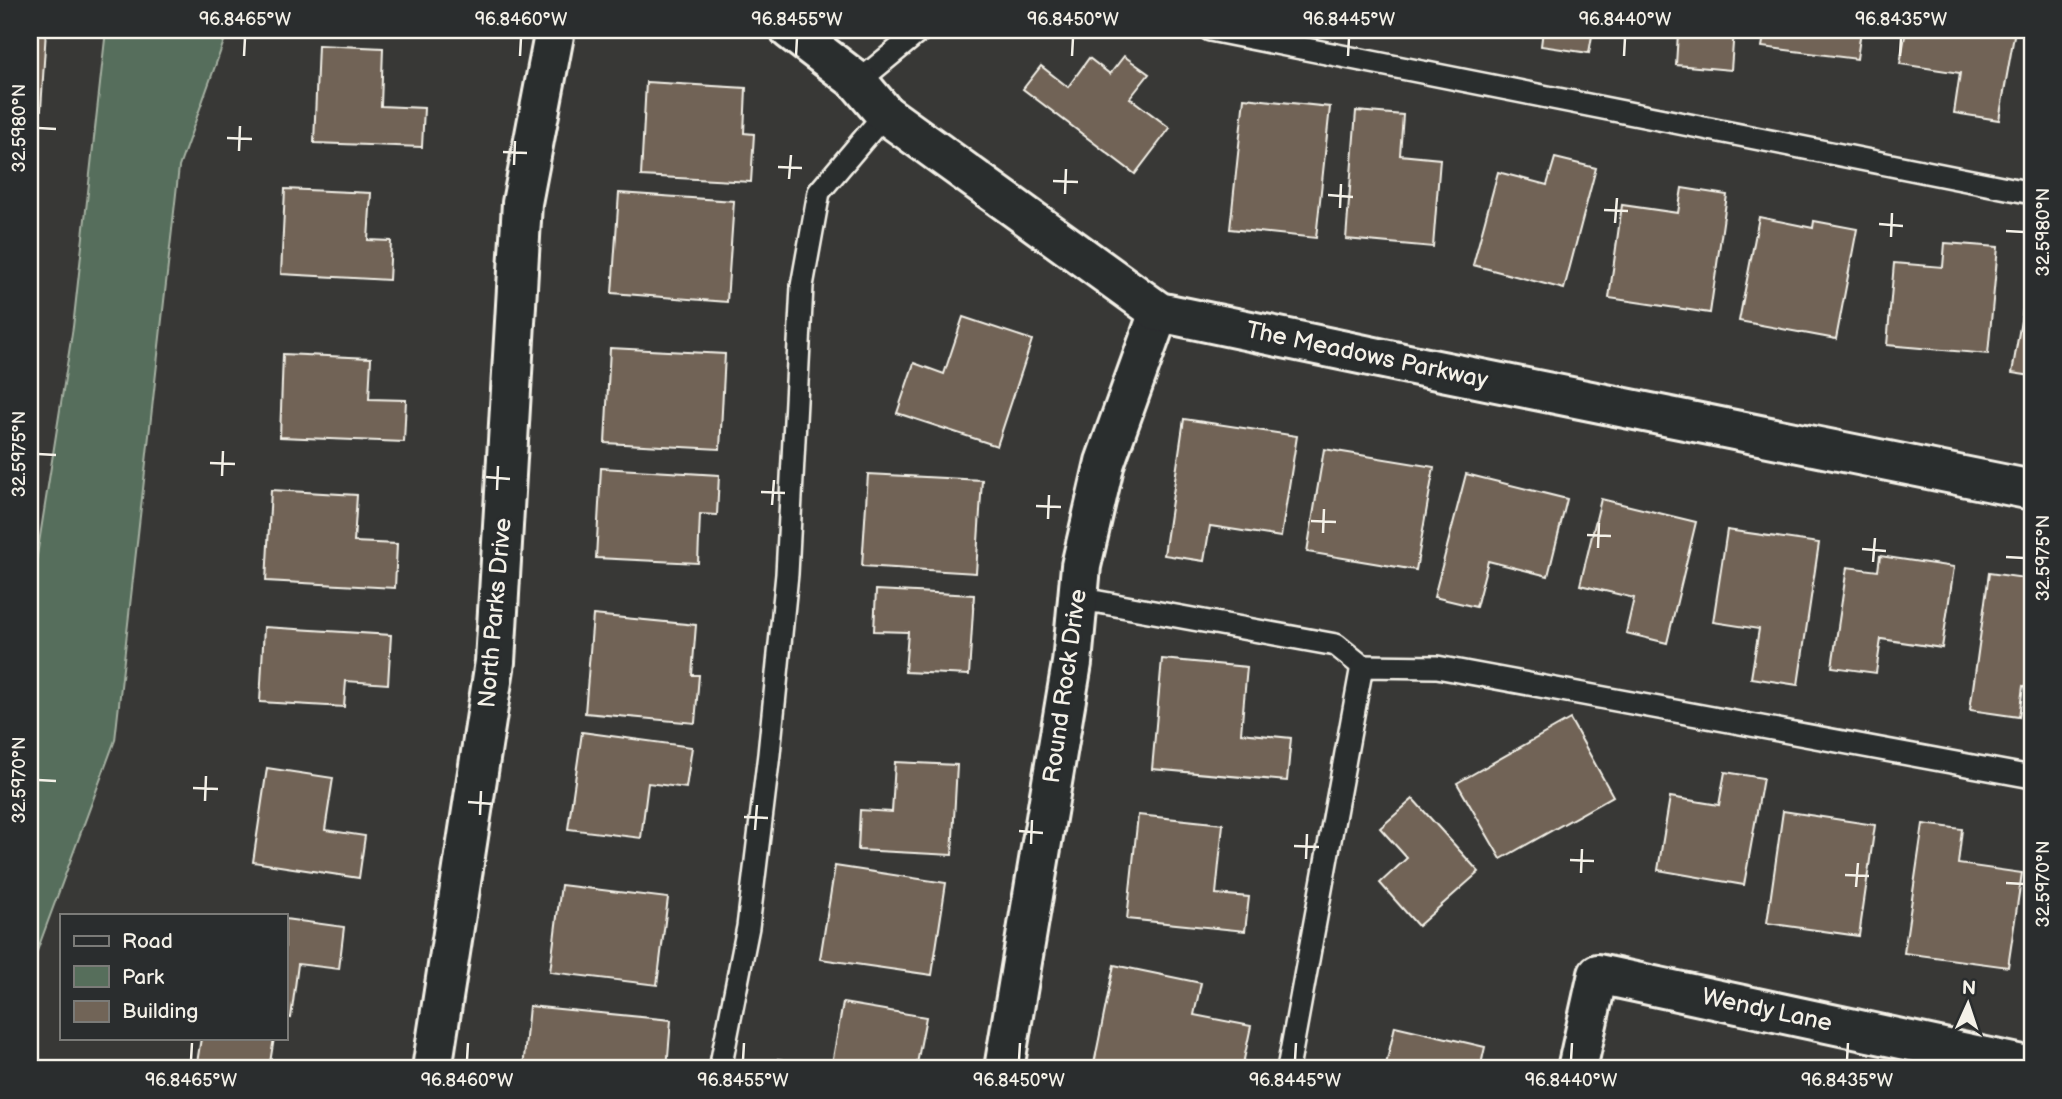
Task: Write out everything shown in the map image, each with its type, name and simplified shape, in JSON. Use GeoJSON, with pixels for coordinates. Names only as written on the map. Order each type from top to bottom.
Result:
{"type":"FeatureCollection","features":[{"type":"Feature","properties":{"kind":"street","name":"North Parks Drive"},"geometry":{"type":"LineString","coordinates":[[432,1069],[495,662],[522,203],[555,30]]}},
{"type":"Feature","properties":{"kind":"street","name":"The Meadows Parkway"},"geometry":{"type":"LineString","coordinates":[[789,30],[858,82],[885,114],[1159,312],[2032,490]]}},
{"type":"Feature","properties":{"kind":"street","name":"Round Rock Drive"},"geometry":{"type":"LineString","coordinates":[[1004,1069],[1069,677],[1080,566],[1105,461],[1159,312]]}},
{"type":"Feature","properties":{"kind":"street","name":"Wendy Lane"},"geometry":{"type":"LineString","coordinates":[[1577,1069],[1598,974],[2032,1067]]}},
{"type":"Feature","properties":{"kind":"lane"},"geometry":{"type":"LineString","coordinates":[[858,82],[921,30]]}},
{"type":"Feature","properties":{"kind":"lane"},"geometry":{"type":"LineString","coordinates":[[1210,30],[2032,193]]}},
{"type":"Feature","properties":{"kind":"lane"},"geometry":{"type":"LineString","coordinates":[[720,1069],[748,927],[769,754],[787,574],[802,286],[819,192],[885,114]]}},
{"type":"Feature","properties":{"kind":"lane"},"geometry":{"type":"LineString","coordinates":[[1078,600],[1336,645],[1362,666],[1437,667],[2032,777]]}},
{"type":"Feature","properties":{"kind":"lane"},"geometry":{"type":"LineString","coordinates":[[1289,1069],[1362,666]]}},
{"type":"Feature","properties":{"kind":"green space"},"geometry":{"type":"Polygon","coordinates":[[[106,30],[228,30],[179,167],[115,740],[30,970],[30,600],[73,327],[106,30]]]}},
{"type":"Feature","properties":{"kind":"building"},"geometry":{"type":"Polygon","coordinates":[[[30,30],[46,30],[41,110],[30,109],[30,30]]]}},
{"type":"Feature","properties":{"kind":"building"},"geometry":{"type":"Polygon","coordinates":[[[1543,30],[1593,30],[1589,53],[1541,46],[1543,30]]]}},
{"type":"Feature","properties":{"kind":"building"},"geometry":{"type":"Polygon","coordinates":[[[1651,30],[1734,30],[1731,70],[1676,65],[1678,33],[1651,30]]]}},
{"type":"Feature","properties":{"kind":"building"},"geometry":{"type":"Polygon","coordinates":[[[1765,30],[1861,30],[1857,59],[1762,47],[1765,30]]]}},
{"type":"Feature","properties":{"kind":"building"},"geometry":{"type":"Polygon","coordinates":[[[1906,30],[2015,30],[1999,120],[1954,113],[1960,73],[1900,64],[1906,30]]]}},
{"type":"Feature","properties":{"kind":"building"},"geometry":{"type":"Polygon","coordinates":[[[318,45],[383,48],[381,106],[424,108],[422,147],[314,143],[318,45]]]}},
{"type":"Feature","properties":{"kind":"building"},"geometry":{"type":"Polygon","coordinates":[[[1124,56],[1149,74],[1130,98],[1170,128],[1135,174],[1023,89],[1041,66],[1068,87],[1089,58],[1110,74],[1124,56]]]}},
{"type":"Feature","properties":{"kind":"building"},"geometry":{"type":"Polygon","coordinates":[[[646,82],[746,88],[744,133],[754,134],[751,182],[641,176],[646,82]]]}},
{"type":"Feature","properties":{"kind":"building"},"geometry":{"type":"Polygon","coordinates":[[[1244,98],[1330,107],[1316,238],[1230,229],[1244,98]]]}},
{"type":"Feature","properties":{"kind":"building"},"geometry":{"type":"Polygon","coordinates":[[[1356,111],[1403,115],[1400,155],[1440,159],[1433,247],[1346,239],[1356,111]]]}},
{"type":"Feature","properties":{"kind":"building"},"geometry":{"type":"Polygon","coordinates":[[[1555,158],[1596,168],[1564,289],[1473,265],[1498,172],[1547,185],[1555,158]]]}},
{"type":"Feature","properties":{"kind":"building"},"geometry":{"type":"Polygon","coordinates":[[[1682,188],[1727,195],[1710,313],[1609,298],[1622,205],[1678,213],[1682,188]]]}},
{"type":"Feature","properties":{"kind":"building"},"geometry":{"type":"Polygon","coordinates":[[[285,189],[371,193],[368,240],[391,241],[389,280],[281,274],[285,189]]]}},
{"type":"Feature","properties":{"kind":"building"},"geometry":{"type":"Polygon","coordinates":[[[619,193],[734,201],[727,302],[612,293],[619,193]]]}},
{"type":"Feature","properties":{"kind":"building"},"geometry":{"type":"Polygon","coordinates":[[[1759,217],[1813,228],[1814,221],[1857,229],[1836,339],[1739,321],[1759,217]]]}},
{"type":"Feature","properties":{"kind":"building"},"geometry":{"type":"Polygon","coordinates":[[[1945,243],[1998,247],[1988,354],[1887,345],[1894,263],[1943,267],[1945,243]]]}},
{"type":"Feature","properties":{"kind":"building"},"geometry":{"type":"Polygon","coordinates":[[[2023,309],[2032,311],[2032,376],[2012,373],[2023,309]]]}},
{"type":"Feature","properties":{"kind":"building"},"geometry":{"type":"Polygon","coordinates":[[[963,317],[1032,340],[997,446],[897,413],[914,363],[944,374],[963,317]]]}},
{"type":"Feature","properties":{"kind":"building"},"geometry":{"type":"Polygon","coordinates":[[[610,348],[725,354],[720,449],[605,443],[610,348]]]}},
{"type":"Feature","properties":{"kind":"building"},"geometry":{"type":"Polygon","coordinates":[[[283,354],[371,358],[369,399],[406,400],[404,442],[280,437],[283,354]]]}},
{"type":"Feature","properties":{"kind":"building"},"geometry":{"type":"Polygon","coordinates":[[[1184,419],[1297,436],[1281,537],[1210,526],[1204,561],[1164,555],[1184,419]]]}},
{"type":"Feature","properties":{"kind":"building"},"geometry":{"type":"Polygon","coordinates":[[[1324,449],[1434,467],[1416,570],[1307,552],[1324,449]]]}},
{"type":"Feature","properties":{"kind":"building"},"geometry":{"type":"Polygon","coordinates":[[[601,468],[719,475],[717,515],[700,514],[698,563],[596,558],[601,468]]]}},
{"type":"Feature","properties":{"kind":"building"},"geometry":{"type":"Polygon","coordinates":[[[868,474],[982,480],[976,573],[862,566],[868,474]]]}},
{"type":"Feature","properties":{"kind":"building"},"geometry":{"type":"Polygon","coordinates":[[[1466,474],[1567,499],[1548,576],[1488,561],[1476,607],[1434,597],[1466,474]]]}},
{"type":"Feature","properties":{"kind":"building"},"geometry":{"type":"Polygon","coordinates":[[[271,490],[357,495],[354,542],[397,544],[395,588],[266,581],[271,490]]]}},
{"type":"Feature","properties":{"kind":"building"},"geometry":{"type":"Polygon","coordinates":[[[1601,499],[1696,522],[1667,643],[1626,633],[1634,598],[1580,585],[1601,499]]]}},
{"type":"Feature","properties":{"kind":"building"},"geometry":{"type":"Polygon","coordinates":[[[1727,530],[1819,543],[1798,685],[1751,678],[1759,629],[1713,622],[1727,530]]]}},
{"type":"Feature","properties":{"kind":"building"},"geometry":{"type":"Polygon","coordinates":[[[1880,556],[1954,567],[1942,648],[1881,639],[1876,673],[1832,667],[1847,567],[1878,571],[1880,556]]]}},
{"type":"Feature","properties":{"kind":"building"},"geometry":{"type":"Polygon","coordinates":[[[1989,573],[2032,579],[2032,688],[2023,686],[2019,717],[1970,710],[1989,573]]]}},
{"type":"Feature","properties":{"kind":"building"},"geometry":{"type":"Polygon","coordinates":[[[876,590],[974,595],[969,675],[905,672],[908,632],[874,631],[876,590]]]}},
{"type":"Feature","properties":{"kind":"building"},"geometry":{"type":"Polygon","coordinates":[[[593,615],[696,625],[692,675],[699,675],[695,723],[585,713],[593,615]]]}},
{"type":"Feature","properties":{"kind":"building"},"geometry":{"type":"Polygon","coordinates":[[[264,627],[391,635],[388,684],[346,681],[344,707],[260,702],[264,627]]]}},
{"type":"Feature","properties":{"kind":"building"},"geometry":{"type":"Polygon","coordinates":[[[1162,659],[1247,667],[1241,733],[1291,738],[1287,781],[1152,769],[1162,659]]]}},
{"type":"Feature","properties":{"kind":"building"},"geometry":{"type":"Polygon","coordinates":[[[1570,719],[1613,796],[1501,859],[1457,783],[1570,719]]]}},
{"type":"Feature","properties":{"kind":"building"},"geometry":{"type":"Polygon","coordinates":[[[582,732],[692,747],[686,788],[648,783],[641,838],[568,829],[582,732]]]}},
{"type":"Feature","properties":{"kind":"building"},"geometry":{"type":"Polygon","coordinates":[[[895,762],[957,765],[952,855],[858,850],[860,810],[892,812],[895,762]]]}},
{"type":"Feature","properties":{"kind":"building"},"geometry":{"type":"Polygon","coordinates":[[[267,768],[333,778],[325,830],[365,836],[359,878],[253,862],[267,768]]]}},
{"type":"Feature","properties":{"kind":"building"},"geometry":{"type":"Polygon","coordinates":[[[1725,772],[1763,778],[1744,885],[1658,870],[1670,797],[1719,805],[1725,772]]]}},
{"type":"Feature","properties":{"kind":"building"},"geometry":{"type":"Polygon","coordinates":[[[1413,799],[1479,872],[1418,926],[1380,883],[1407,858],[1380,828],[1413,799]]]}},
{"type":"Feature","properties":{"kind":"building"},"geometry":{"type":"Polygon","coordinates":[[[1783,811],[1875,825],[1859,936],[1767,923],[1783,811]]]}},
{"type":"Feature","properties":{"kind":"building"},"geometry":{"type":"Polygon","coordinates":[[[1138,815],[1223,824],[1216,894],[1249,897],[1245,931],[1127,919],[1138,815]]]}},
{"type":"Feature","properties":{"kind":"building"},"geometry":{"type":"Polygon","coordinates":[[[1923,824],[1962,829],[1958,864],[2022,873],[2008,967],[1904,953],[1923,824]]]}},
{"type":"Feature","properties":{"kind":"building"},"geometry":{"type":"Polygon","coordinates":[[[835,866],[946,883],[932,975],[820,959],[835,866]]]}},
{"type":"Feature","properties":{"kind":"building"},"geometry":{"type":"Polygon","coordinates":[[[561,885],[668,898],[657,985],[550,972],[561,885]]]}},
{"type":"Feature","properties":{"kind":"building"},"geometry":{"type":"Polygon","coordinates":[[[287,919],[344,927],[339,969],[298,964],[291,1018],[287,1017],[287,919]]]}},
{"type":"Feature","properties":{"kind":"building"},"geometry":{"type":"Polygon","coordinates":[[[1114,965],[1201,983],[1194,1015],[1251,1026],[1242,1069],[1122,1069],[1094,1064],[1114,965]]]}},
{"type":"Feature","properties":{"kind":"building"},"geometry":{"type":"Polygon","coordinates":[[[843,1003],[926,1017],[916,1069],[831,1069],[843,1003]]]}},
{"type":"Feature","properties":{"kind":"building"},"geometry":{"type":"Polygon","coordinates":[[[529,1006],[671,1020],[667,1069],[593,1061],[592,1069],[523,1069],[529,1006]]]}},
{"type":"Feature","properties":{"kind":"building"},"geometry":{"type":"Polygon","coordinates":[[[1395,1026],[1485,1047],[1480,1069],[1385,1069],[1395,1026]]]}},
{"type":"Feature","properties":{"kind":"building"},"geometry":{"type":"Polygon","coordinates":[[[201,1040],[274,1040],[269,1069],[196,1069],[201,1040]]]}},
{"type":"Feature","properties":{"kind":"building"},"geometry":{"type":"Polygon","coordinates":[[[778,1059],[831,1069],[776,1069],[778,1059]]]}}]}
